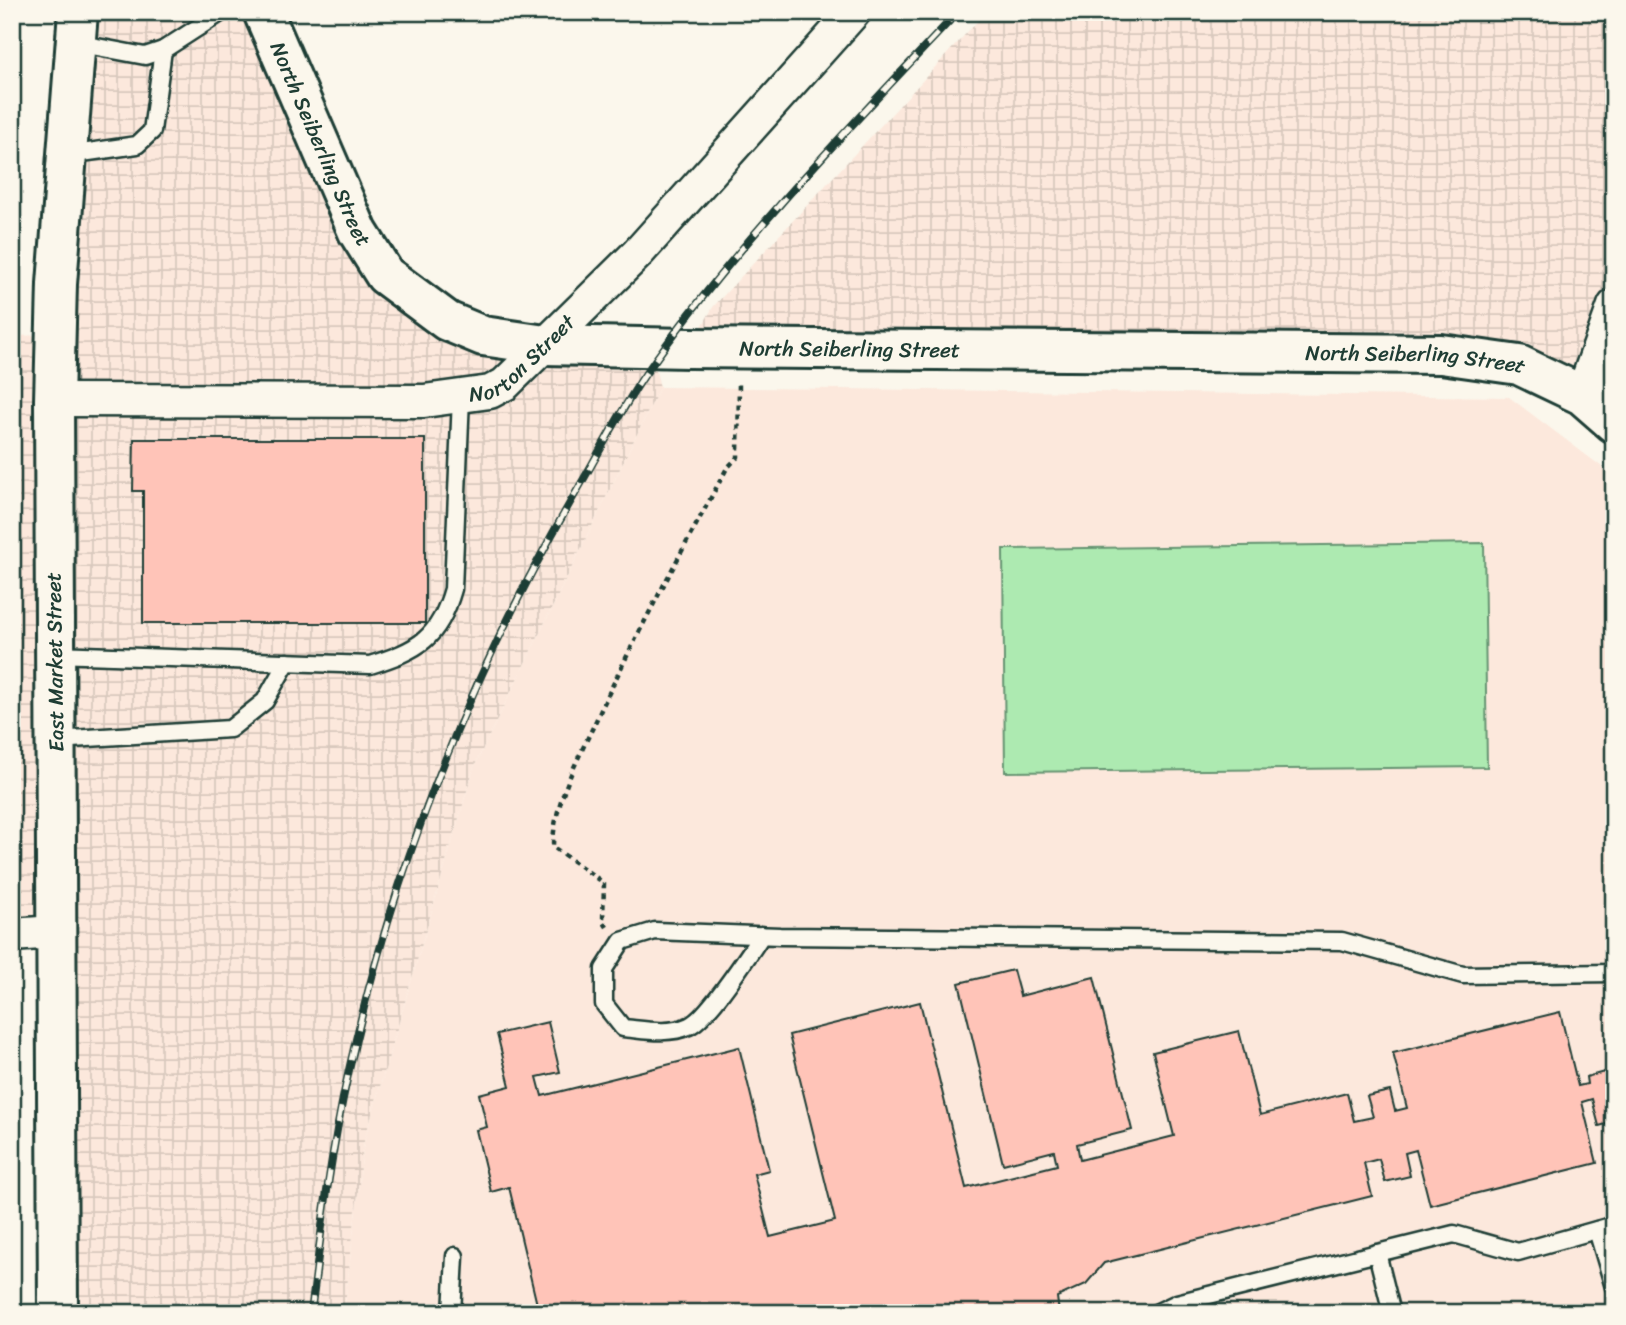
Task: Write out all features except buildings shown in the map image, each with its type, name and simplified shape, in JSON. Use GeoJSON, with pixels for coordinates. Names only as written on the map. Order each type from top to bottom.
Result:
{"type":"FeatureCollection","features":[{"type":"Feature","properties":{"kind":"street","name":"North Seiberling Street"},"geometry":{"type":"LineString","coordinates":[[263,12],[358,232],[385,275],[447,321],[483,336],[545,345],[1441,354],[1519,365],[1598,392],[1614,423]]}},
{"type":"Feature","properties":{"kind":"street","name":"Norton Street"},"geometry":{"type":"LineString","coordinates":[[54,400],[424,401],[490,392],[505,384],[637,254],[854,12]]}},
{"type":"Feature","properties":{"kind":"street","name":"East Market Street"},"geometry":{"type":"LineString","coordinates":[[58,1313],[54,400],[57,284],[77,28]]}},
{"type":"Feature","properties":{"kind":"street"},"geometry":{"type":"LineString","coordinates":[[1598,392],[1614,306]]}},
{"type":"Feature","properties":{"kind":"street"},"geometry":{"type":"LineString","coordinates":[[12,935],[55,932]]}},
{"type":"Feature","properties":{"kind":"lane"},"geometry":{"type":"LineString","coordinates":[[77,28],[145,56],[163,50],[222,12]]}},
{"type":"Feature","properties":{"kind":"lane"},"geometry":{"type":"LineString","coordinates":[[66,156],[137,145],[146,139],[152,131],[163,50]]}},
{"type":"Feature","properties":{"kind":"lane"},"geometry":{"type":"LineString","coordinates":[[55,654],[370,665],[405,654],[435,633],[447,612],[453,589],[461,397]]}},
{"type":"Feature","properties":{"kind":"lane"},"geometry":{"type":"LineString","coordinates":[[56,740],[230,729],[265,701],[286,662]]}},
{"type":"Feature","properties":{"kind":"lane"},"geometry":{"type":"LineString","coordinates":[[762,935],[718,997],[691,1026],[659,1032],[623,1028],[604,1004],[604,969],[622,941],[655,931],[743,932],[762,935],[1342,941],[1463,975],[1614,973]]}},
{"type":"Feature","properties":{"kind":"lane"},"geometry":{"type":"LineString","coordinates":[[1156,1313],[1177,1303],[1454,1234],[1518,1252],[1614,1225]]}},
{"type":"Feature","properties":{"kind":"lane"},"geometry":{"type":"LineString","coordinates":[[1597,1230],[1614,1287]]}},
{"type":"Feature","properties":{"kind":"lane"},"geometry":{"type":"LineString","coordinates":[[1377,1253],[1392,1313]]}},
{"type":"Feature","properties":{"kind":"lane"},"geometry":{"type":"LineString","coordinates":[[452,1313],[455,1256]]}},
{"type":"Feature","properties":{"kind":"path"},"geometry":{"type":"LineString","coordinates":[[604,901],[604,883],[601,878],[553,847],[553,827],[572,773],[627,652],[727,468],[738,457],[739,399]]}},
{"type":"Feature","properties":{"kind":"shaded area"},"geometry":{"type":"Polygon","coordinates":[[[87,12],[257,12],[361,250],[529,351],[503,377],[457,390],[62,393],[87,12]]]}},
{"type":"Feature","properties":{"kind":"shaded area"},"geometry":{"type":"Polygon","coordinates":[[[986,12],[1614,12],[1614,306],[1582,395],[1519,365],[690,348],[713,307],[986,12]]]}},
{"type":"Feature","properties":{"kind":"shaded area"},"geometry":{"type":"Polygon","coordinates":[[[49,335],[48,922],[12,924],[12,336],[49,335]]]}},
{"type":"Feature","properties":{"kind":"shaded area"},"geometry":{"type":"Polygon","coordinates":[[[550,352],[652,355],[660,387],[474,767],[364,1141],[344,1313],[67,1313],[65,409],[431,408],[550,352]]]}},
{"type":"Feature","properties":{"kind":"shaded area"},"geometry":{"type":"Polygon","coordinates":[[[660,387],[1509,397],[1614,476],[1614,1313],[344,1313],[364,1141],[474,767],[660,387]]]}},
{"type":"Feature","properties":{"kind":"green space"},"geometry":{"type":"Polygon","coordinates":[[[1484,543],[1487,767],[1005,772],[1003,549],[1484,543]]]}},
{"type":"Feature","properties":{"kind":"railway"},"geometry":{"type":"LineString","coordinates":[[311,1313],[337,1130],[367,994],[389,918],[441,771],[504,627],[619,416],[681,325],[795,187],[958,12]]}}]}
